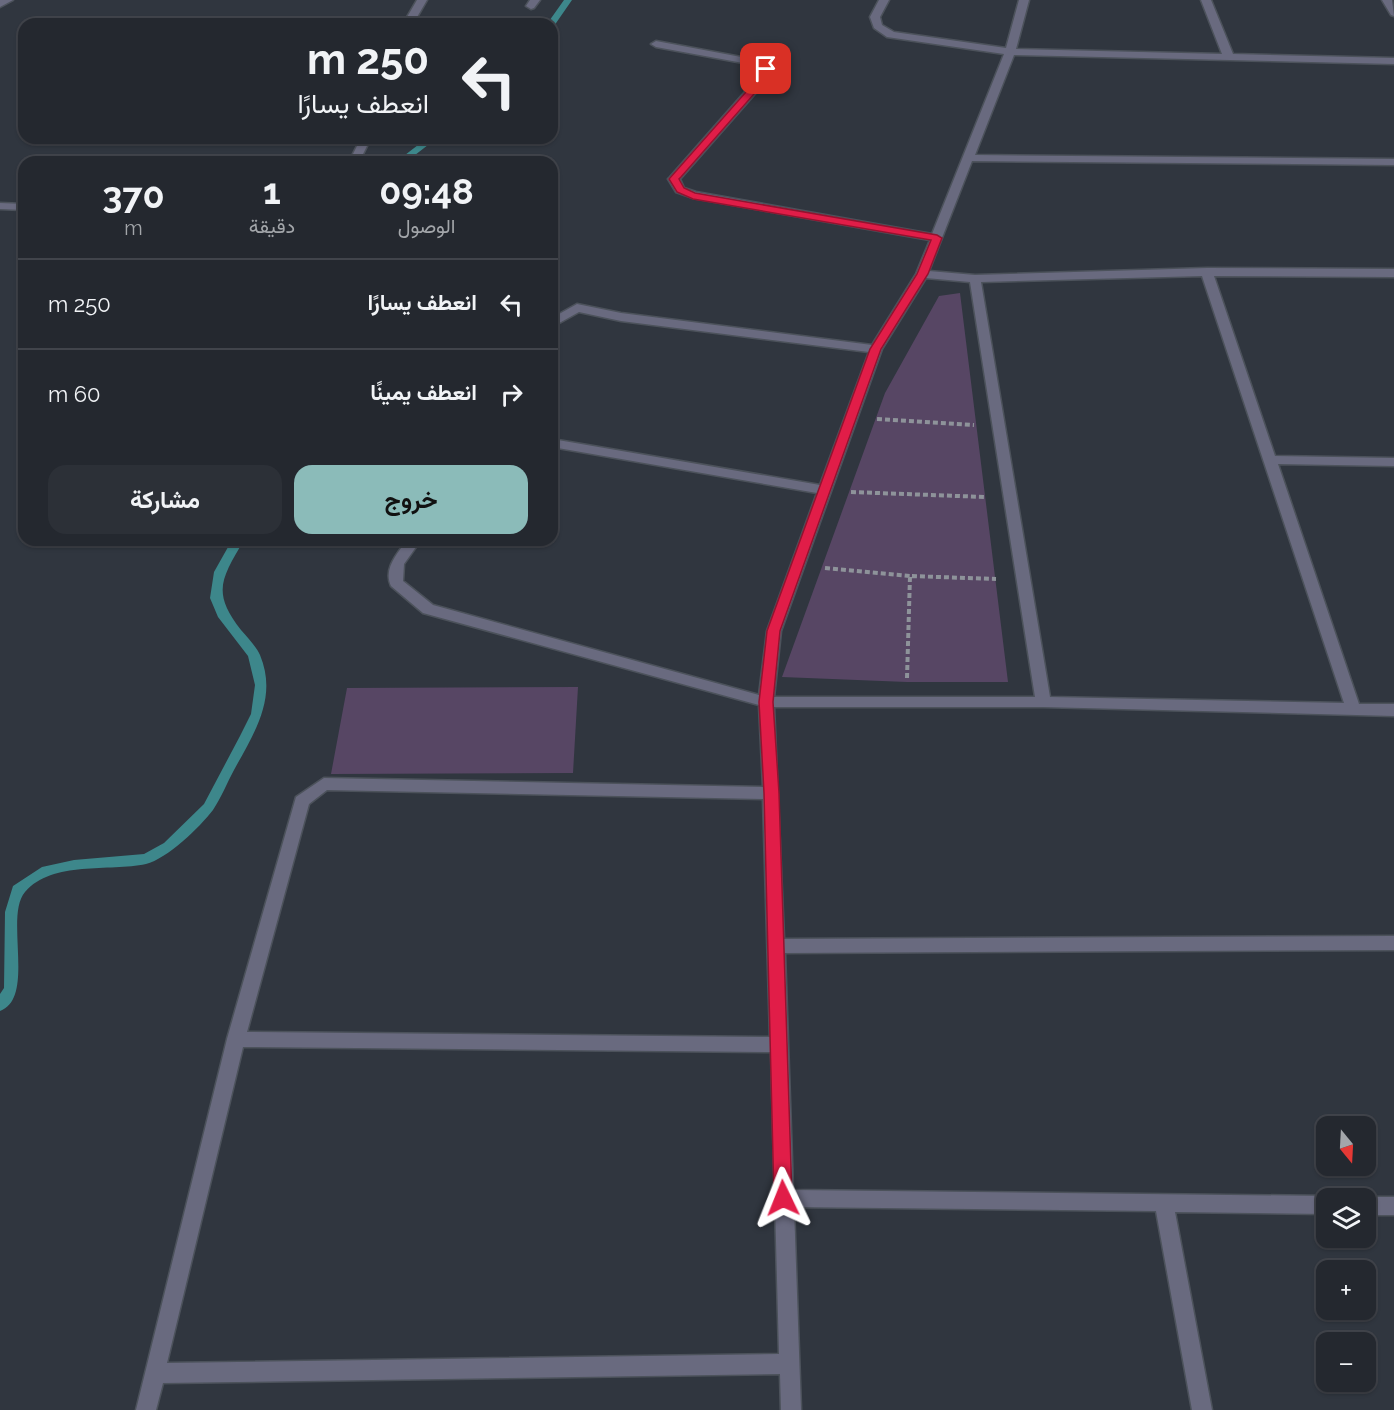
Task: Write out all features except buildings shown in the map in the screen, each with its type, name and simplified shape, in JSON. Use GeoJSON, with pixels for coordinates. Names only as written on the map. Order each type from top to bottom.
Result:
{"type":"FeatureCollection","features":[{"type":"Feature","properties":{"kind":"street"},"geometry":{"type":"LineString","coordinates":[[0,4],[8,0]]}},
{"type":"Feature","properties":{"kind":"street"},"geometry":{"type":"LineString","coordinates":[[412,18],[422,0]]}},
{"type":"Feature","properties":{"kind":"street"},"geometry":{"type":"LineString","coordinates":[[884,0],[875,17],[878,26],[891,35],[1010,52],[1394,62]]}},
{"type":"Feature","properties":{"kind":"street"},"geometry":{"type":"LineString","coordinates":[[791,1410],[766,702],[774,631],[876,349],[922,274],[1010,52],[1024,0]]}},
{"type":"Feature","properties":{"kind":"street"},"geometry":{"type":"LineString","coordinates":[[1206,0],[1229,58]]}},
{"type":"Feature","properties":{"kind":"street"},"geometry":{"type":"LineString","coordinates":[[1387,0],[1394,13]]}},
{"type":"Feature","properties":{"kind":"street"},"geometry":{"type":"LineString","coordinates":[[656,44],[757,63],[766,69],[764,77],[674,179],[680,190],[693,195],[937,238]]}},
{"type":"Feature","properties":{"kind":"street"},"geometry":{"type":"LineString","coordinates":[[969,158],[1394,162]]}},
{"type":"Feature","properties":{"kind":"street"},"geometry":{"type":"LineString","coordinates":[[0,206],[18,207]]}},
{"type":"Feature","properties":{"kind":"street"},"geometry":{"type":"LineString","coordinates":[[922,274],[975,279],[1207,272],[1394,273]]}},
{"type":"Feature","properties":{"kind":"street"},"geometry":{"type":"LineString","coordinates":[[1207,272],[1353,709]]}},
{"type":"Feature","properties":{"kind":"street"},"geometry":{"type":"LineString","coordinates":[[975,279],[1043,702]]}},
{"type":"Feature","properties":{"kind":"street"},"geometry":{"type":"LineString","coordinates":[[558,317],[577,308],[621,317],[876,349]]}},
{"type":"Feature","properties":{"kind":"street"},"geometry":{"type":"LineString","coordinates":[[558,444],[824,490]]}},
{"type":"Feature","properties":{"kind":"street"},"geometry":{"type":"LineString","coordinates":[[1270,460],[1394,462]]}},
{"type":"Feature","properties":{"kind":"street"},"geometry":{"type":"LineString","coordinates":[[410,546],[397,564],[396,583],[428,609],[766,702],[1043,702],[1394,711]]}},
{"type":"Feature","properties":{"kind":"street"},"geometry":{"type":"LineString","coordinates":[[146,1410],[157,1373],[236,1039],[302,801],[324,784],[771,793]]}},
{"type":"Feature","properties":{"kind":"street"},"geometry":{"type":"LineString","coordinates":[[776,946],[1394,943]]}},
{"type":"Feature","properties":{"kind":"street"},"geometry":{"type":"LineString","coordinates":[[236,1039],[778,1045]]}},
{"type":"Feature","properties":{"kind":"street"},"geometry":{"type":"LineString","coordinates":[[783,1198],[1316,1205]]}},
{"type":"Feature","properties":{"kind":"street"},"geometry":{"type":"LineString","coordinates":[[1164,1203],[1202,1410]]}},
{"type":"Feature","properties":{"kind":"street"},"geometry":{"type":"LineString","coordinates":[[1376,1206],[1394,1206]]}},
{"type":"Feature","properties":{"kind":"street"},"geometry":{"type":"LineString","coordinates":[[157,1373],[789,1364]]}},
{"type":"Feature","properties":{"kind":"path"},"geometry":{"type":"LineString","coordinates":[[852,413],[876,419],[999,425]]}},
{"type":"Feature","properties":{"kind":"path"},"geometry":{"type":"LineString","coordinates":[[824,490],[985,498],[1011,505]]}},
{"type":"Feature","properties":{"kind":"path"},"geometry":{"type":"LineString","coordinates":[[797,565],[910,576],[1023,580]]}},
{"type":"Feature","properties":{"kind":"path"},"geometry":{"type":"LineString","coordinates":[[907,682],[910,576]]}},
{"type":"Feature","properties":{"kind":"shaded area"},"geometry":{"type":"Polygon","coordinates":[[[960,293],[1008,682],[907,682],[782,677],[885,393],[939,296],[960,293]]]}},
{"type":"Feature","properties":{"kind":"shaded area"},"geometry":{"type":"Polygon","coordinates":[[[578,687],[573,773],[331,774],[347,688],[578,687]]]}},
{"type":"Feature","properties":{"kind":"waterway"},"geometry":{"type":"LineString","coordinates":[[555,18],[568,0]]}},
{"type":"Feature","properties":{"kind":"waterway"},"geometry":{"type":"LineString","coordinates":[[408,156],[425,144]]}},
{"type":"Feature","properties":{"kind":"waterway"},"geometry":{"type":"LineString","coordinates":[[0,1005],[11,989],[12,912],[18,890],[42,872],[74,865],[146,859],[169,847],[208,807],[246,736],[257,714],[261,685],[254,655],[222,614],[216,598],[220,572],[235,546]]}},
{"type":"Feature","properties":{"kind":"route"},"geometry":{"type":"LineString","coordinates":[[766,69],[764,77],[674,179],[675,185],[680,190],[693,195],[937,238],[922,274],[876,349],[774,631],[766,702],[771,793],[783,1198]]}}]}
